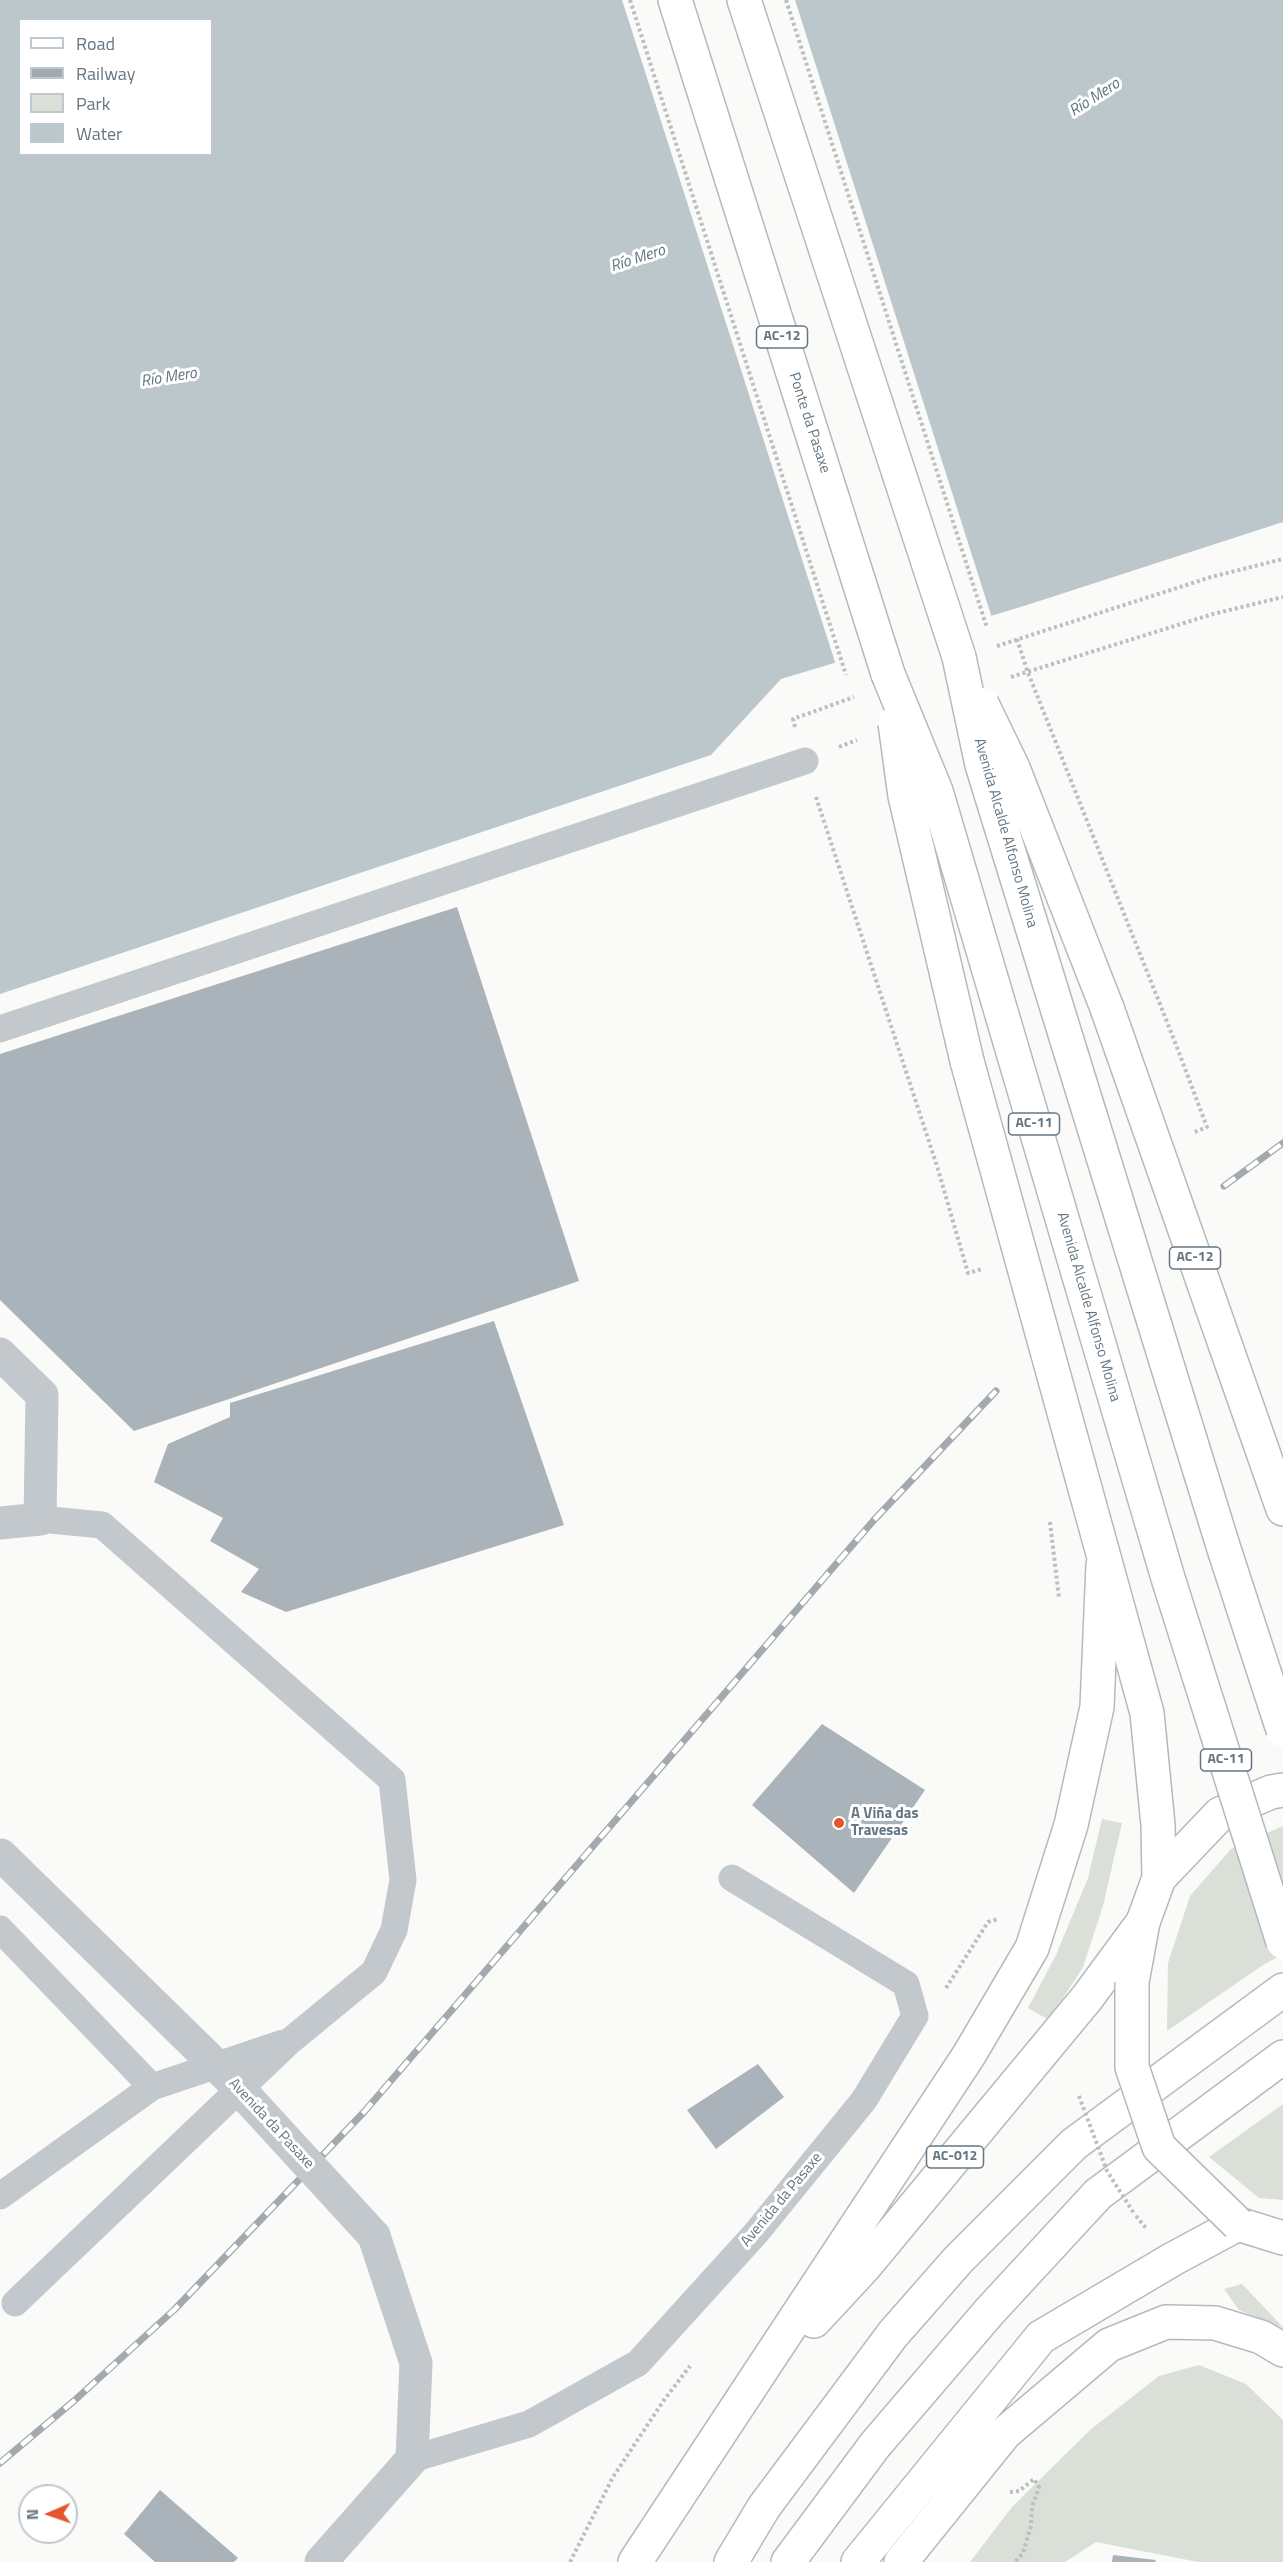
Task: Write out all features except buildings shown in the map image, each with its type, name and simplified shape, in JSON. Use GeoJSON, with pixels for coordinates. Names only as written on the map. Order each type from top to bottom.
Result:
{"type":"FeatureCollection","features":[{"type":"Feature","properties":{"kind":"main road","name":"Ponte da Pasaxe"},"geometry":{"type":"LineString","coordinates":[[675,0],[888,674]]}},
{"type":"Feature","properties":{"kind":"main road","name":"AC-12"},"geometry":{"type":"LineString","coordinates":[[744,0],[959,657],[1013,768],[1107,1008],[1283,1509]]}},
{"type":"Feature","properties":{"kind":"main road","name":"Avenida Alcalde Alfonso Molina"},"geometry":{"type":"LineString","coordinates":[[959,657],[982,765],[1224,1549],[1283,1730]]}},
{"type":"Feature","properties":{"kind":"main road","name":"AC-11"},"geometry":{"type":"LineString","coordinates":[[888,674],[905,796],[967,1061],[1147,1713],[1158,1825],[1159,1878],[1143,1922],[1132,1982],[1132,2067],[1159,2147],[1238,2224],[1283,2238]]}},
{"type":"Feature","properties":{"kind":"main road","name":"Avenida Alcalde Alfonso Molina"},"geometry":{"type":"LineString","coordinates":[[888,674],[936,791],[1168,1578],[1283,1942]]}},
{"type":"Feature","properties":{"kind":"main road"},"geometry":{"type":"LineString","coordinates":[[756,2383],[969,2055],[1032,1948],[1071,1825],[1097,1707],[1103,1552]]}},
{"type":"Feature","properties":{"kind":"main road","name":"AC-11"},"geometry":{"type":"LineString","coordinates":[[1159,1878],[1220,1814],[1271,1792],[1283,1790]]}},
{"type":"Feature","properties":{"kind":"main road","name":"AC-012"},"geometry":{"type":"LineString","coordinates":[[635,2562],[756,2383],[865,2266],[1087,1998],[1143,1922]]}},
{"type":"Feature","properties":{"kind":"main road"},"geometry":{"type":"LineString","coordinates":[[731,2562],[764,2507],[879,2352],[958,2260],[1074,2144],[1283,1990]]}},
{"type":"Feature","properties":{"kind":"main road"},"geometry":{"type":"LineString","coordinates":[[788,2562],[874,2445],[989,2312],[1098,2194],[1283,2057]]}},
{"type":"Feature","properties":{"kind":"main road"},"geometry":{"type":"LineString","coordinates":[[858,2562],[1041,2337],[1173,2259],[1238,2224]]}},
{"type":"Feature","properties":{"kind":"main road"},"geometry":{"type":"LineString","coordinates":[[901,2562],[1005,2433],[1109,2345],[1166,2322],[1215,2323],[1261,2337],[1283,2350]]}},
{"type":"Feature","properties":{"kind":"street"},"geometry":{"type":"LineString","coordinates":[[0,1354],[42,1395],[40,1519],[0,1523]]}},
{"type":"Feature","properties":{"kind":"street","name":"Avenida da Pasaxe"},"geometry":{"type":"LineString","coordinates":[[1,1854],[230,2079],[374,2236],[416,2362],[412,2459]]}},
{"type":"Feature","properties":{"kind":"street"},"geometry":{"type":"LineString","coordinates":[[321,2562],[412,2459]]}},
{"type":"Feature","properties":{"kind":"lane"},"geometry":{"type":"LineString","coordinates":[[0,1029],[804,761]]}},
{"type":"Feature","properties":{"kind":"lane"},"geometry":{"type":"LineString","coordinates":[[15,2303],[290,2041],[374,1972],[394,1930],[403,1880],[392,1780],[102,1525],[40,1519]]}},
{"type":"Feature","properties":{"kind":"lane","name":"Avenida da Pasaxe"},"geometry":{"type":"LineString","coordinates":[[412,2459],[530,2424],[638,2364],[756,2233],[864,2100],[915,2016],[906,1984],[732,1878]]}},
{"type":"Feature","properties":{"kind":"lane"},"geometry":{"type":"LineString","coordinates":[[0,1929],[152,2087]]}},
{"type":"Feature","properties":{"kind":"lane"},"geometry":{"type":"LineString","coordinates":[[0,2196],[152,2087],[290,2041]]}},
{"type":"Feature","properties":{"kind":"path"},"geometry":{"type":"LineString","coordinates":[[630,0],[847,678]]}},
{"type":"Feature","properties":{"kind":"path"},"geometry":{"type":"LineString","coordinates":[[786,0],[990,635]]}},
{"type":"Feature","properties":{"kind":"path"},"geometry":{"type":"LineString","coordinates":[[995,647],[1211,577],[1283,559]]}},
{"type":"Feature","properties":{"kind":"path"},"geometry":{"type":"LineString","coordinates":[[1005,679],[1027,670],[1213,614],[1283,597]]}},
{"type":"Feature","properties":{"kind":"path"},"geometry":{"type":"LineString","coordinates":[[1017,639],[1027,670],[1207,1127]]}},
{"type":"Feature","properties":{"kind":"path"},"geometry":{"type":"LineString","coordinates":[[851,690],[854,701]]}},
{"type":"Feature","properties":{"kind":"path"},"geometry":{"type":"LineString","coordinates":[[860,695],[793,719],[804,761],[937,1166],[968,1273],[987,1268]]}},
{"type":"Feature","properties":{"kind":"path"},"geometry":{"type":"LineString","coordinates":[[804,761],[868,735]]}},
{"type":"Feature","properties":{"kind":"path"},"geometry":{"type":"LineString","coordinates":[[941,1996],[988,1922]]}},
{"type":"Feature","properties":{"kind":"path"},"geometry":{"type":"LineString","coordinates":[[1079,2096],[1107,2171],[1135,2215]]}},
{"type":"Feature","properties":{"kind":"path"},"geometry":{"type":"LineString","coordinates":[[970,2476],[1010,2492],[1019,2491],[1034,2479],[1039,2487],[1032,2507],[1031,2526],[1023,2553],[1016,2562]]}},
{"type":"Feature","properties":{"kind":"green space"},"geometry":{"type":"Polygon","coordinates":[[[1102,1819],[1122,1823],[1103,1906],[1083,1967],[1049,2020],[1028,2008],[1056,1955],[1088,1878],[1102,1819]]]}},
{"type":"Feature","properties":{"kind":"green space"},"geometry":{"type":"Polygon","coordinates":[[[1283,1826],[1283,1954],[1263,1965],[1167,2031],[1168,1963],[1190,1896],[1231,1849],[1283,1826]]]}},
{"type":"Feature","properties":{"kind":"green space"},"geometry":{"type":"Polygon","coordinates":[[[1283,2104],[1283,2200],[1259,2198],[1209,2157],[1283,2104]]]}},
{"type":"Feature","properties":{"kind":"green space"},"geometry":{"type":"Polygon","coordinates":[[[1242,2284],[1283,2328],[1239,2310],[1224,2289],[1242,2284]]]}},
{"type":"Feature","properties":{"kind":"green space"},"geometry":{"type":"Polygon","coordinates":[[[1199,2365],[1246,2384],[1283,2420],[1283,2562],[1198,2562],[1096,2542],[1065,2562],[970,2562],[1012,2507],[1090,2430],[1159,2376],[1199,2365]]]}},
{"type":"Feature","properties":{"kind":"water","name":"Río Mero"},"geometry":{"type":"Polygon","coordinates":[[[0,0],[1283,0],[1283,522],[1027,605],[781,679],[711,755],[0,994],[0,0]]]}},
{"type":"Feature","properties":{"kind":"pier"},"geometry":{"type":"Polygon","coordinates":[[[622,0],[795,0],[992,618],[836,665],[622,0]]]}},
{"type":"Feature","properties":{"kind":"railway"},"geometry":{"type":"LineString","coordinates":[[1224,1186],[1283,1143]]}},
{"type":"Feature","properties":{"kind":"railway"},"geometry":{"type":"LineString","coordinates":[[0,2463],[75,2400],[174,2310],[364,2112],[874,1520],[996,1391]]}},
{"type":"Feature","properties":{"kind":"place","name":"A Viña das Travesas"},"geometry":{"type":"Point","coordinates":[839,1823]}}]}
